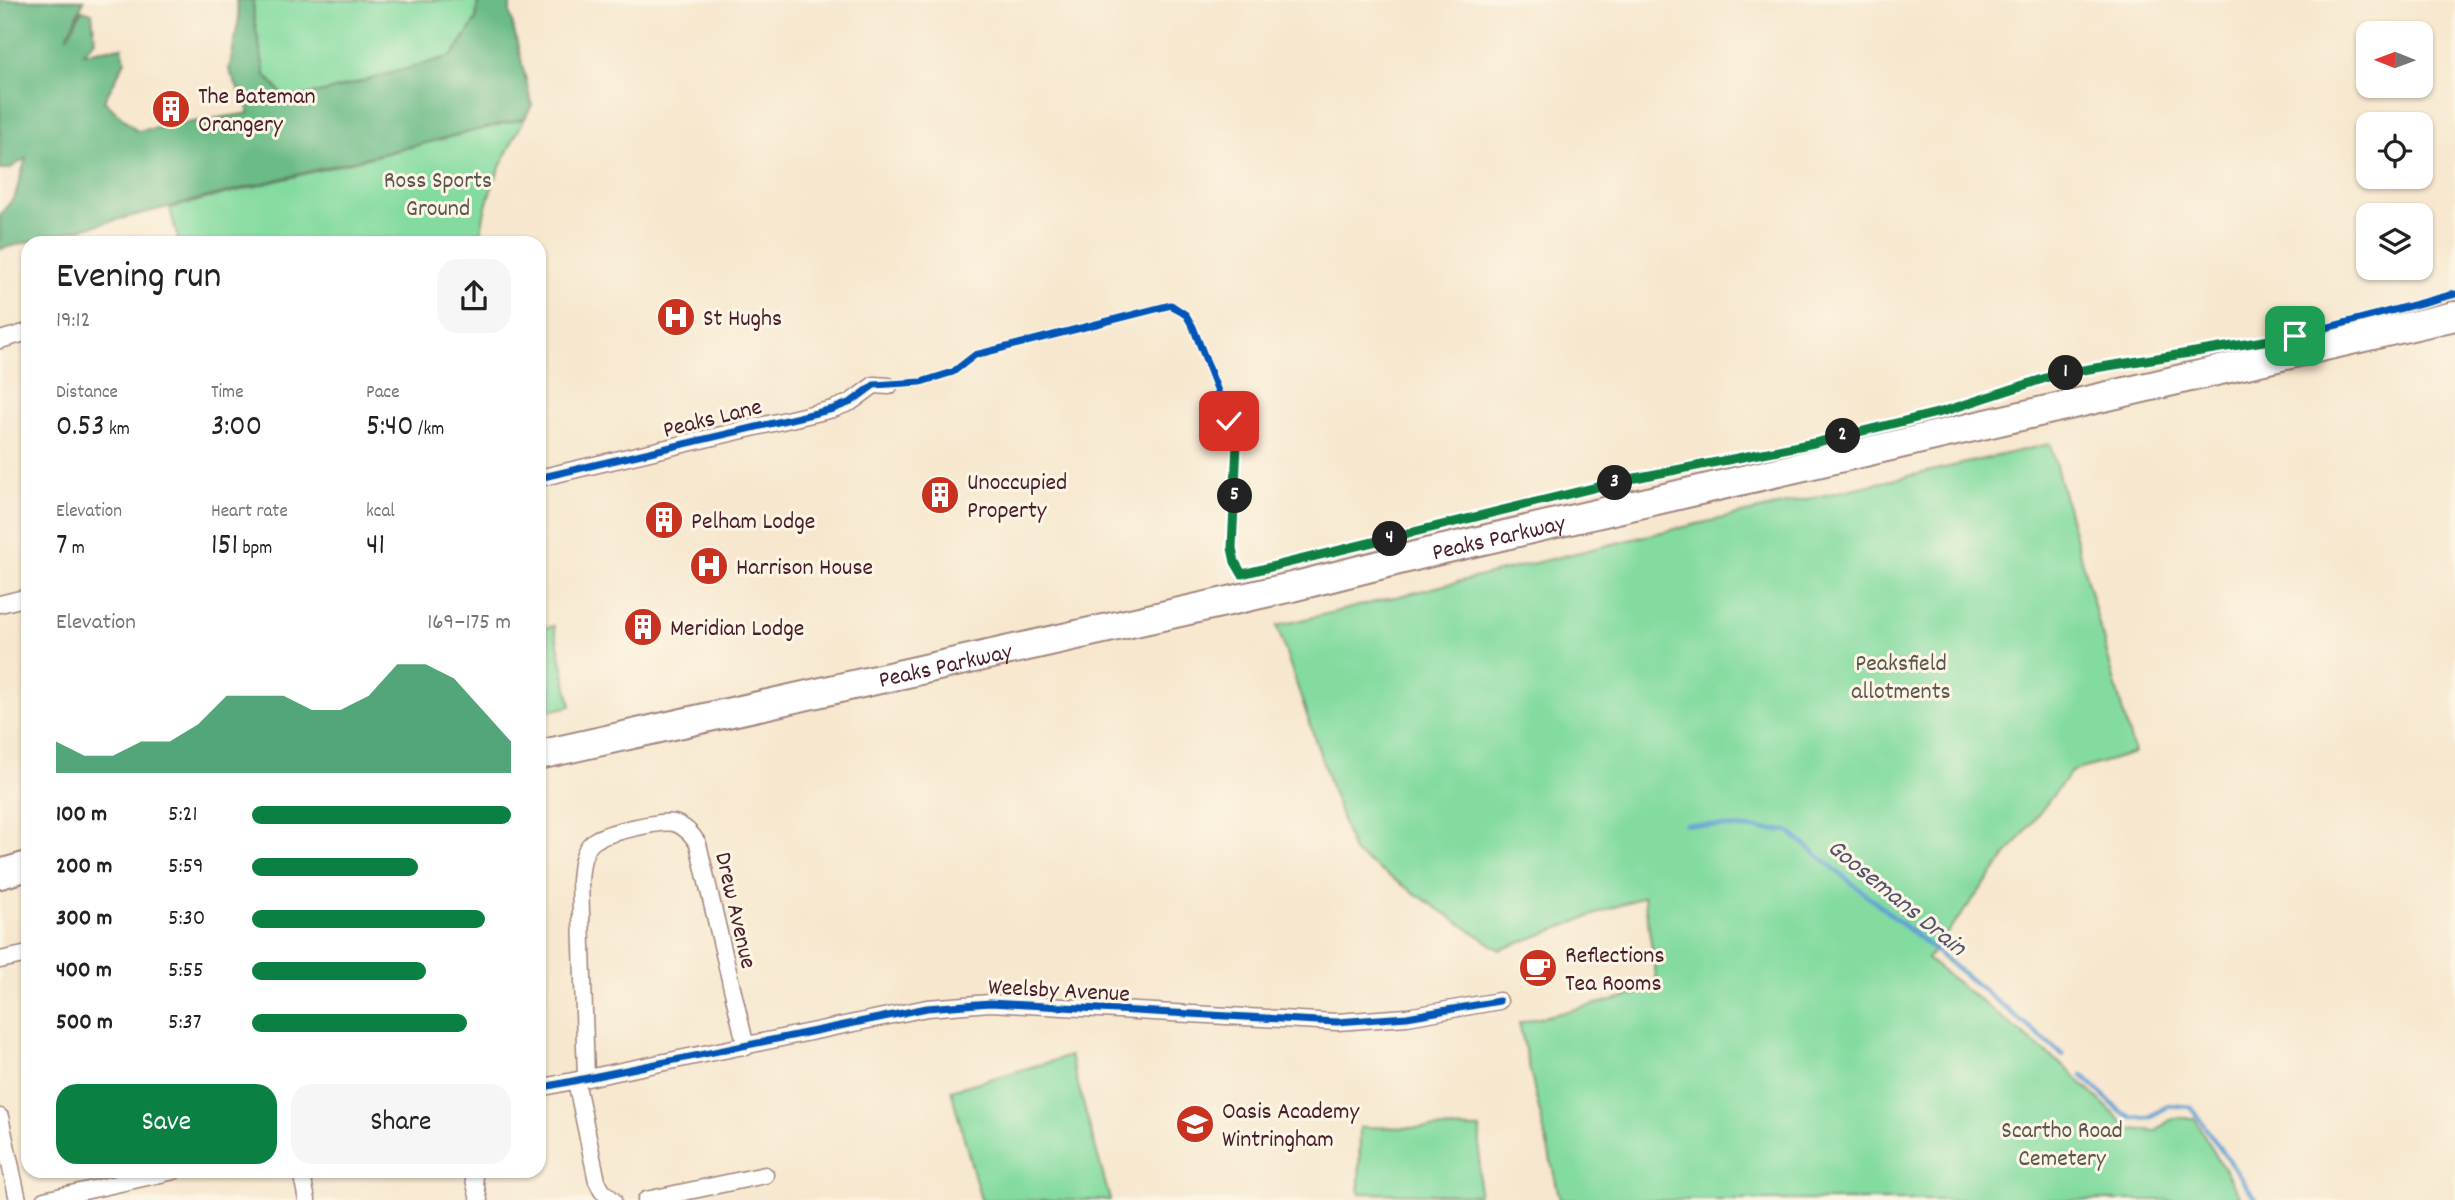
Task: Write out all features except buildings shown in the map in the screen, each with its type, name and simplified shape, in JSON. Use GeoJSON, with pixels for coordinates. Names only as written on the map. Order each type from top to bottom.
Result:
{"type":"FeatureCollection","features":[{"type":"Feature","properties":{"kind":"highway","name":"Peaks Parkway"},"geometry":{"type":"LineString","coordinates":[[546,753],[1292,587],[1445,549],[2455,316]]}},
{"type":"Feature","properties":{"kind":"highway"},"geometry":{"type":"LineString","coordinates":[[0,869],[21,866]]}},
{"type":"Feature","properties":{"kind":"highway"},"geometry":{"type":"LineString","coordinates":[[0,874],[21,867]]}},
{"type":"Feature","properties":{"kind":"street"},"geometry":{"type":"LineString","coordinates":[[0,340],[21,334]]}},
{"type":"Feature","properties":{"kind":"street","name":"Peaks Lane"},"geometry":{"type":"LineString","coordinates":[[546,476],[833,409],[851,402],[874,385],[889,386]]}},
{"type":"Feature","properties":{"kind":"street"},"geometry":{"type":"LineString","coordinates":[[0,604],[21,599]]}},
{"type":"Feature","properties":{"kind":"street","name":"Drew Avenue"},"geometry":{"type":"LineString","coordinates":[[581,1079],[580,881],[585,853],[593,842],[606,836],[664,822],[684,828],[698,844],[746,1047]]}},
{"type":"Feature","properties":{"kind":"street"},"geometry":{"type":"LineString","coordinates":[[0,960],[21,956]]}},
{"type":"Feature","properties":{"kind":"street","name":"Weelsby Avenue"},"geometry":{"type":"LineString","coordinates":[[546,1086],[927,1008],[990,1003],[1337,1022],[1407,1017],[1499,1001]]}},
{"type":"Feature","properties":{"kind":"street"},"geometry":{"type":"LineString","coordinates":[[581,1079],[597,1181],[602,1191],[613,1200]]}},
{"type":"Feature","properties":{"kind":"street"},"geometry":{"type":"LineString","coordinates":[[0,1117],[18,1200]]}},
{"type":"Feature","properties":{"kind":"street"},"geometry":{"type":"LineString","coordinates":[[646,1200],[765,1175]]}},
{"type":"Feature","properties":{"kind":"street"},"geometry":{"type":"LineString","coordinates":[[44,1200],[126,1178]]}},
{"type":"Feature","properties":{"kind":"street"},"geometry":{"type":"LineString","coordinates":[[302,1178],[307,1200]]}},
{"type":"Feature","properties":{"kind":"street"},"geometry":{"type":"LineString","coordinates":[[474,1178],[479,1200]]}},
{"type":"Feature","properties":{"kind":"green space"},"geometry":{"type":"Polygon","coordinates":[[[0,0],[84,0],[67,37],[82,10],[92,13],[95,40],[83,53],[122,47],[125,61],[104,101],[137,131],[250,113],[229,70],[239,18],[236,0],[253,0],[265,75],[287,99],[328,91],[452,56],[476,20],[478,0],[510,0],[510,14],[532,105],[525,118],[52,236],[21,236],[21,244],[0,249],[0,215],[15,196],[26,158],[9,169],[0,169],[0,0]]]}},
{"type":"Feature","properties":{"kind":"green space"},"geometry":{"type":"Polygon","coordinates":[[[253,0],[478,0],[476,20],[452,56],[328,91],[286,99],[265,75],[253,0]]]}},
{"type":"Feature","properties":{"kind":"green space","name":"Ross Sports Ground"},"geometry":{"type":"Polygon","coordinates":[[[525,118],[502,162],[489,195],[481,236],[177,236],[170,208],[525,118]]]}},
{"type":"Feature","properties":{"kind":"green space","name":"Peaksfield allotments"},"geometry":{"type":"Polygon","coordinates":[[[2050,444],[2134,753],[2071,772],[1927,959],[2067,1069],[2130,1129],[2155,1131],[2173,1118],[2194,1118],[2242,1200],[1560,1200],[1519,1023],[1658,989],[1644,896],[1500,950],[1353,852],[1277,626],[1662,532],[2050,444]]]}},
{"type":"Feature","properties":{"kind":"green space"},"geometry":{"type":"Polygon","coordinates":[[[554,626],[571,706],[546,711],[546,628],[554,626]]]}},
{"type":"Feature","properties":{"kind":"green space"},"geometry":{"type":"Polygon","coordinates":[[[1070,1056],[1110,1200],[981,1200],[951,1090],[1070,1056]]]}},
{"type":"Feature","properties":{"kind":"green space"},"geometry":{"type":"Polygon","coordinates":[[[1360,1127],[1480,1129],[1479,1195],[1359,1193],[1360,1127]]]}},
{"type":"Feature","properties":{"kind":"waterway","name":"Goosemans Drain"},"geometry":{"type":"LineString","coordinates":[[1686,824],[1788,831],[2063,1055]]}},
{"type":"Feature","properties":{"kind":"waterway","name":"Goosemans Drain"},"geometry":{"type":"LineString","coordinates":[[2082,1075],[2121,1112],[2133,1118],[2150,1117],[2169,1105],[2191,1107],[2256,1200]]}},
{"type":"Feature","properties":{"kind":"cycle path"},"geometry":{"type":"LineString","coordinates":[[1242,574],[1630,479],[1814,443],[1945,411],[2058,374],[2295,336],[2455,294]]}},
{"type":"Feature","properties":{"kind":"cycle path"},"geometry":{"type":"LineString","coordinates":[[546,476],[833,409],[851,402],[874,385],[921,382],[953,372],[975,355],[1171,305],[1186,315],[1193,327],[1235,435],[1238,452],[1232,548],[1235,562],[1242,574]]}},
{"type":"Feature","properties":{"kind":"cycle path"},"geometry":{"type":"LineString","coordinates":[[546,1087],[927,1008],[990,1003],[1337,1022],[1407,1017],[1499,1001]]}},
{"type":"Feature","properties":{"kind":"place","name":"The Bateman Orangery"},"geometry":{"type":"Point","coordinates":[171,109]}},
{"type":"Feature","properties":{"kind":"place","name":"St Hughs"},"geometry":{"type":"Point","coordinates":[676,317]}},
{"type":"Feature","properties":{"kind":"place","name":"Unoccupied Property"},"geometry":{"type":"Point","coordinates":[940,495]}},
{"type":"Feature","properties":{"kind":"place","name":"Pelham Lodge"},"geometry":{"type":"Point","coordinates":[664,520]}},
{"type":"Feature","properties":{"kind":"place","name":"Harrison House"},"geometry":{"type":"Point","coordinates":[709,566]}},
{"type":"Feature","properties":{"kind":"place","name":"Meridian Lodge"},"geometry":{"type":"Point","coordinates":[643,627]}},
{"type":"Feature","properties":{"kind":"place","name":"Reflections Tea Rooms"},"geometry":{"type":"Point","coordinates":[1538,968]}},
{"type":"Feature","properties":{"kind":"place","name":"Oasis Academy Wintringham"},"geometry":{"type":"Point","coordinates":[1195,1124]}},
{"type":"Feature","properties":{"kind":"route"},"geometry":{"type":"LineString","coordinates":[[1229,421],[1238,453],[1232,548],[1235,562],[1242,574],[1630,479],[1814,443],[1945,411],[2058,374],[2295,336]]}},
{"type":"Feature","properties":{"kind":"park label","name":"Scartho Road Cemetery"},"geometry":{"type":"Point","coordinates":[2062,1143]}}]}
